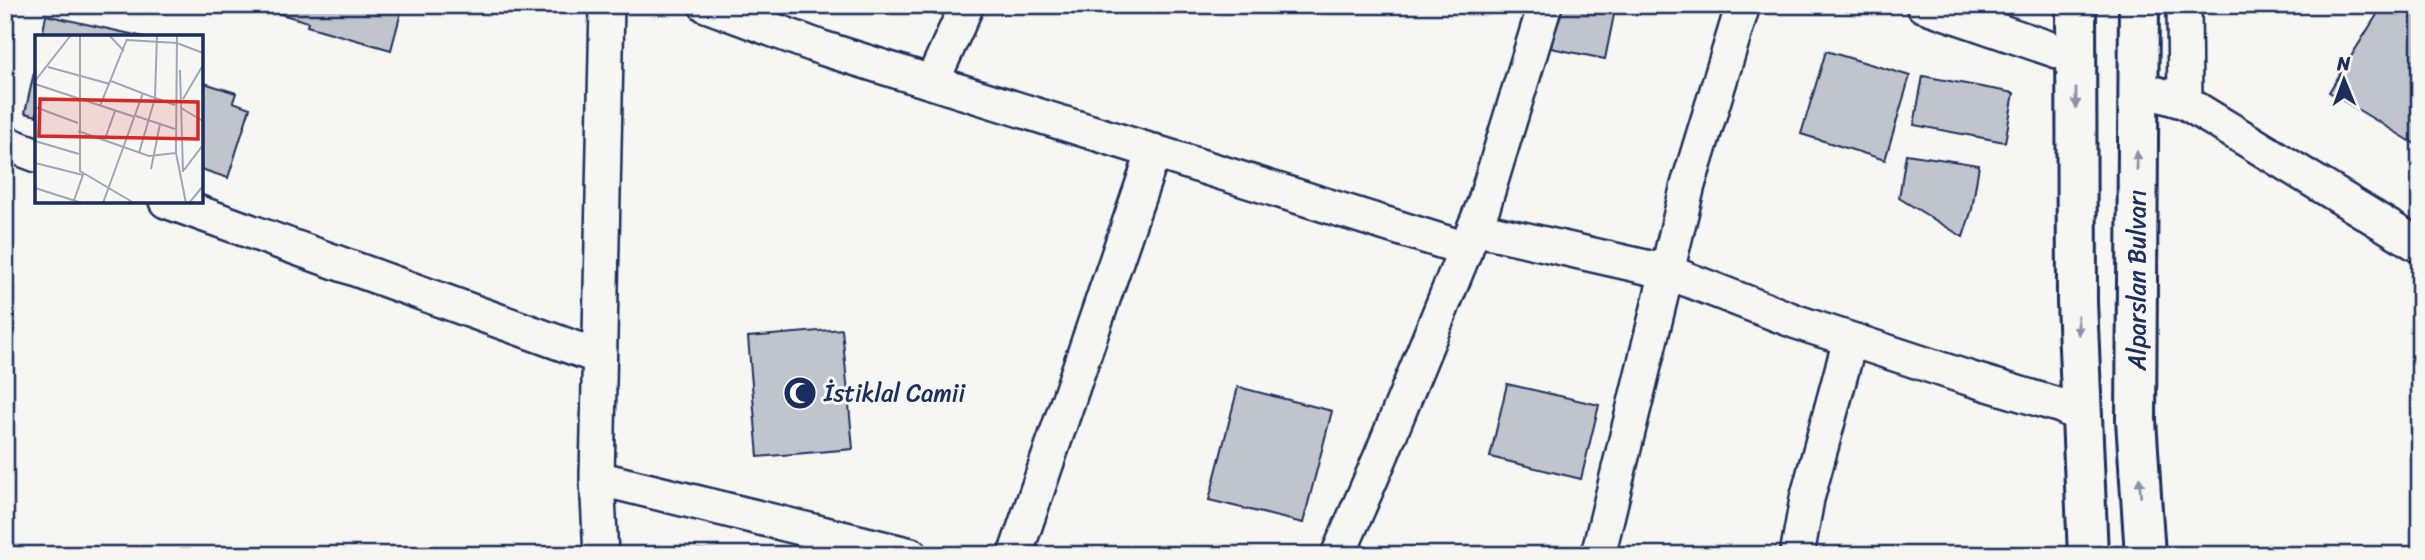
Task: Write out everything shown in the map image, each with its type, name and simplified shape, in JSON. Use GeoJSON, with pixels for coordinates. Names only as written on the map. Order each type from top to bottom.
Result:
{"type":"FeatureCollection","features":[{"type":"Feature","properties":{"kind":"main road"},"geometry":{"type":"LineString","coordinates":[[2076,5],[2077,302],[2088,555]]}},
{"type":"Feature","properties":{"kind":"main road","name":"Alparslan Bulvarı"},"geometry":{"type":"LineString","coordinates":[[2139,5],[2136,421],[2145,555]]}},
{"type":"Feature","properties":{"kind":"street"},"geometry":{"type":"LineString","coordinates":[[601,555],[597,478],[607,5]]}},
{"type":"Feature","properties":{"kind":"street"},"geometry":{"type":"LineString","coordinates":[[706,5],[822,48],[1154,151],[1470,238],[1668,272],[1850,340],[2061,406],[2082,417]]}},
{"type":"Feature","properties":{"kind":"street"},"geometry":{"type":"LineString","coordinates":[[932,82],[967,5]]}},
{"type":"Feature","properties":{"kind":"street"},"geometry":{"type":"LineString","coordinates":[[1338,555],[1484,204],[1545,5]]}},
{"type":"Feature","properties":{"kind":"street"},"geometry":{"type":"LineString","coordinates":[[1598,555],[1688,185],[1743,5]]}},
{"type":"Feature","properties":{"kind":"street"},"geometry":{"type":"LineString","coordinates":[[1923,5],[2075,57]]}},
{"type":"Feature","properties":{"kind":"street"},"geometry":{"type":"LineString","coordinates":[[2184,5],[2185,102]]}},
{"type":"Feature","properties":{"kind":"street"},"geometry":{"type":"LineString","coordinates":[[2138,88],[2185,102],[2420,246]]}},
{"type":"Feature","properties":{"kind":"street"},"geometry":{"type":"LineString","coordinates":[[5,143],[35,154]]}},
{"type":"Feature","properties":{"kind":"street"},"geometry":{"type":"LineString","coordinates":[[1015,555],[1154,151]]}},
{"type":"Feature","properties":{"kind":"street"},"geometry":{"type":"LineString","coordinates":[[172,203],[599,357]]}},
{"type":"Feature","properties":{"kind":"street"},"geometry":{"type":"LineString","coordinates":[[1797,555],[1813,474],[1850,340]]}},
{"type":"Feature","properties":{"kind":"street"},"geometry":{"type":"LineString","coordinates":[[597,478],[911,555]]}},
{"type":"Feature","properties":{"kind":"building"},"geometry":{"type":"Polygon","coordinates":[[[250,5],[403,5],[391,50],[307,26],[308,22],[250,5]]]}},
{"type":"Feature","properties":{"kind":"building"},"geometry":{"type":"Polygon","coordinates":[[[1560,5],[1616,5],[1605,59],[1551,48],[1560,5]]]}},
{"type":"Feature","properties":{"kind":"building"},"geometry":{"type":"Polygon","coordinates":[[[2383,5],[2420,5],[2420,147],[2329,92],[2383,5]]]}},
{"type":"Feature","properties":{"kind":"building"},"geometry":{"type":"Polygon","coordinates":[[[46,15],[135,35],[42,35],[46,15]]]}},
{"type":"Feature","properties":{"kind":"building"},"geometry":{"type":"Polygon","coordinates":[[[1826,51],[1910,76],[1885,160],[1801,134],[1826,51]]]}},
{"type":"Feature","properties":{"kind":"building"},"geometry":{"type":"Polygon","coordinates":[[[35,68],[35,116],[25,113],[35,68]]]}},
{"type":"Feature","properties":{"kind":"building"},"geometry":{"type":"Polygon","coordinates":[[[1923,76],[2014,93],[2005,142],[1914,125],[1923,76]]]}},
{"type":"Feature","properties":{"kind":"building"},"geometry":{"type":"Polygon","coordinates":[[[203,83],[236,93],[233,102],[250,108],[228,178],[203,170],[203,83]]]}},
{"type":"Feature","properties":{"kind":"building"},"geometry":{"type":"Polygon","coordinates":[[[1906,154],[1979,165],[1972,209],[1963,237],[1899,198],[1906,154]]]}},
{"type":"Feature","properties":{"kind":"building","name":"İstiklal Camii"},"geometry":{"type":"Polygon","coordinates":[[[842,329],[853,449],[758,457],[748,337],[842,329]]]}},
{"type":"Feature","properties":{"kind":"building"},"geometry":{"type":"Polygon","coordinates":[[[1507,384],[1599,405],[1581,479],[1490,457],[1507,384]]]}},
{"type":"Feature","properties":{"kind":"building"},"geometry":{"type":"Polygon","coordinates":[[[1238,387],[1332,411],[1303,523],[1209,500],[1238,387]]]}},
{"type":"Feature","properties":{"kind":"building"},"geometry":{"type":"Polygon","coordinates":[[[704,550],[704,555],[630,555],[704,550]]]}},
{"type":"Feature","properties":{"kind":"place","name":"İstiklal Camii"},"geometry":{"type":"Point","coordinates":[800,393]}}]}
